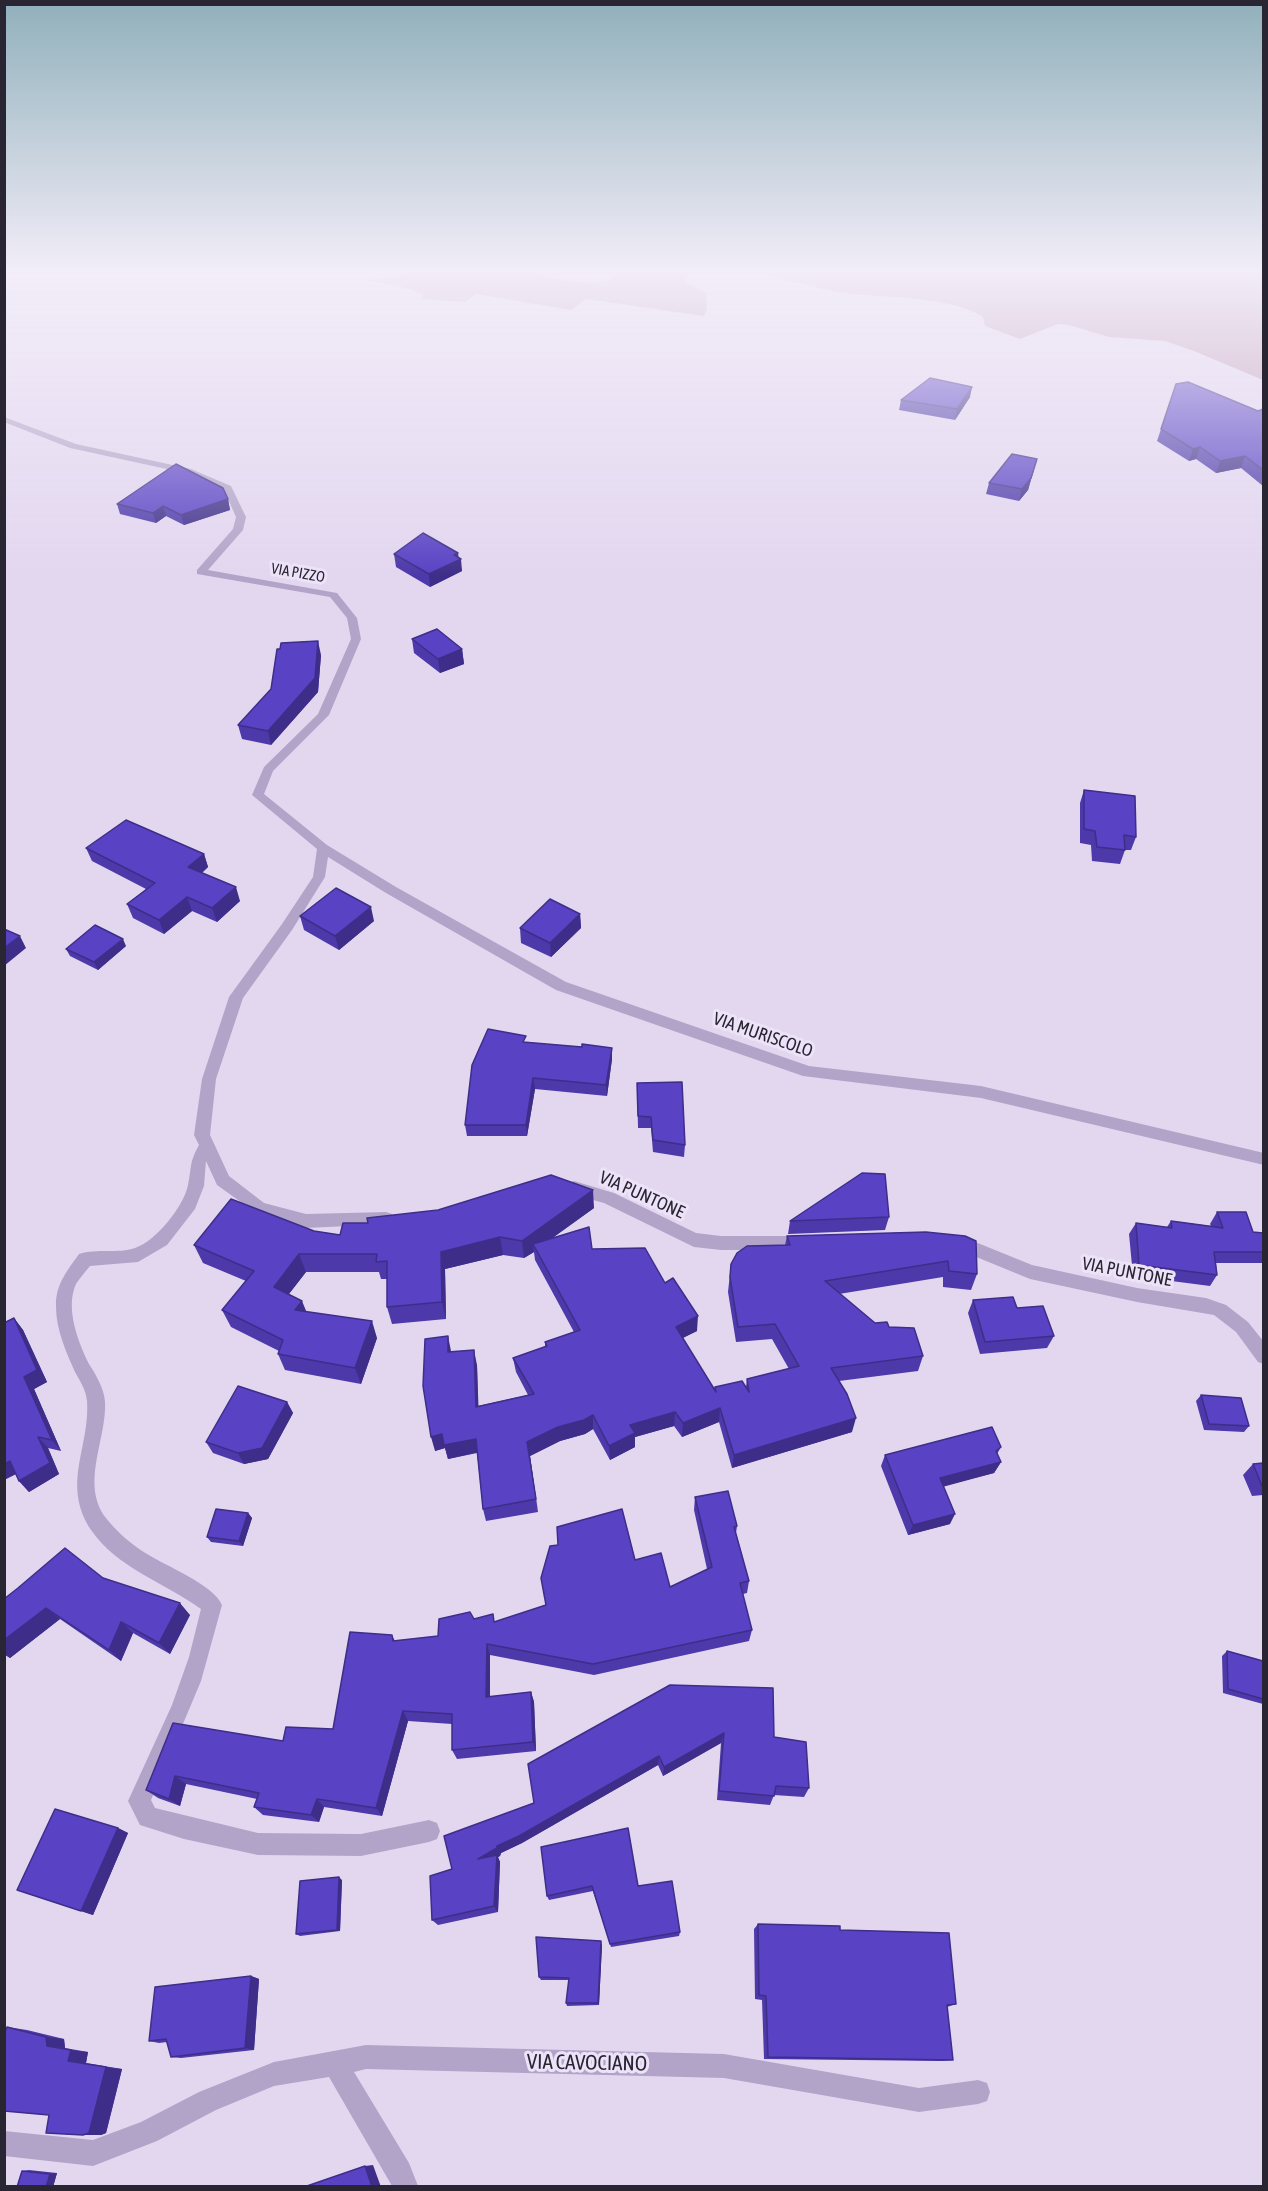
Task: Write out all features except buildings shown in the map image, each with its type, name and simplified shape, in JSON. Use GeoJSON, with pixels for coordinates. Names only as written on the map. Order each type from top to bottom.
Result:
{"type":"FeatureCollection","features":[{"type":"Feature","properties":{"kind":"street","name":"VIA PIZZO"},"geometry":{"type":"LineString","coordinates":[[4,419],[73,446],[188,471],[228,488],[242,517],[238,530],[201,572],[333,595],[352,618],[356,639],[323,715],[268,770],[258,795],[323,848]]}},
{"type":"Feature","properties":{"kind":"street"},"geometry":{"type":"LineString","coordinates":[[323,848],[319,877],[287,927],[236,997],[209,1079],[202,1134],[224,1180],[259,1208],[306,1221],[406,1217]]}},
{"type":"Feature","properties":{"kind":"street","name":"VIA MURISCOLO"},"geometry":{"type":"LineString","coordinates":[[323,848],[391,890],[561,986],[808,1072],[981,1092],[1263,1159]]}},
{"type":"Feature","properties":{"kind":"street"},"geometry":{"type":"LineString","coordinates":[[207,1144],[198,1162],[196,1186],[187,1209],[161,1240],[138,1255],[85,1259],[67,1285],[64,1312],[72,1349],[97,1401],[85,1489],[97,1521],[123,1550],[153,1571],[196,1592],[212,1605],[203,1647],[183,1708],[139,1801],[148,1817],[184,1828],[258,1844],[361,1845],[429,1831]]}},
{"type":"Feature","properties":{"kind":"street","name":"VIA PUNTONE"},"geometry":{"type":"LineString","coordinates":[[558,1185],[567,1185],[608,1198],[693,1240],[721,1243],[820,1243]]}},
{"type":"Feature","properties":{"kind":"street","name":"VIA PUNTONE"},"geometry":{"type":"LineString","coordinates":[[941,1240],[961,1243],[1030,1272],[1220,1310],[1242,1327],[1263,1356]]}},
{"type":"Feature","properties":{"kind":"street","name":"VIA CAVOCIANO"},"geometry":{"type":"LineString","coordinates":[[4,2144],[93,2153],[148,2132],[208,2101],[274,2074],[366,2057],[724,2066],[919,2100],[978,2092]]}},
{"type":"Feature","properties":{"kind":"street"},"geometry":{"type":"LineString","coordinates":[[335,2064],[400,2172],[405,2187]]}},
{"type":"Feature","properties":{"kind":"shaded area"},"geometry":{"type":"Polygon","coordinates":[[[1242,371],[1263,371],[1263,380],[1242,371]]]}}]}
